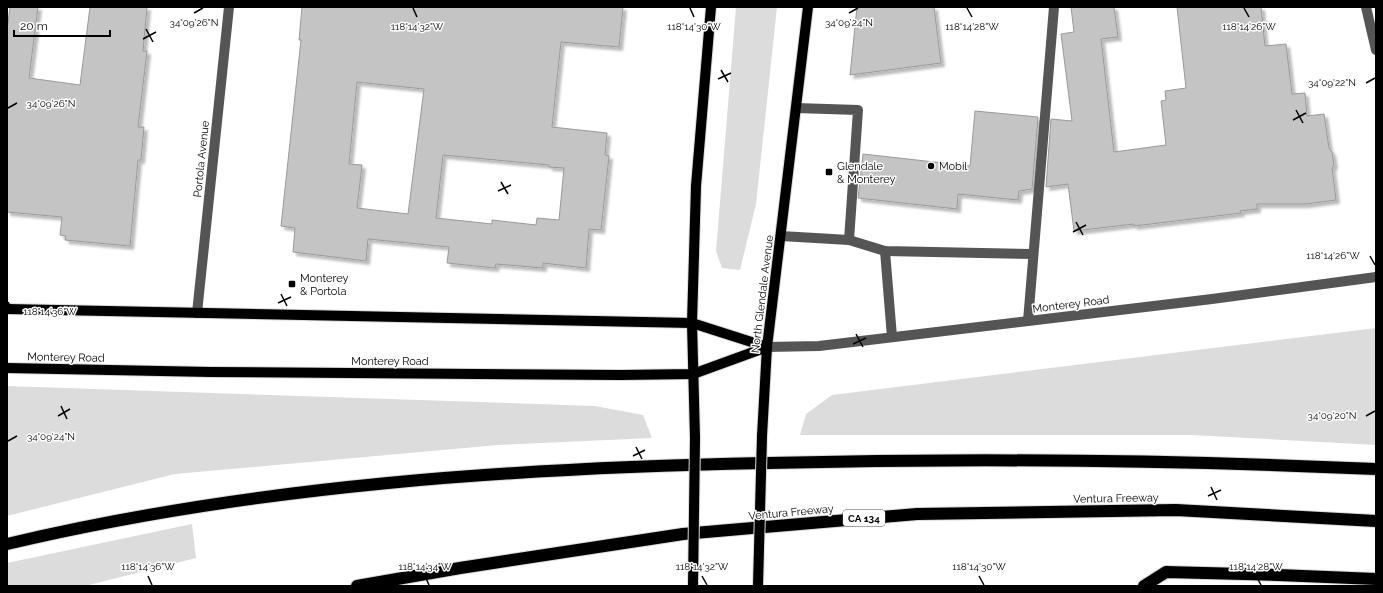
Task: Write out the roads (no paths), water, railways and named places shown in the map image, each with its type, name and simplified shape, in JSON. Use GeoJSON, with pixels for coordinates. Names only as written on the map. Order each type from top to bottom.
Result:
{"type":"FeatureCollection","features":[{"type":"Feature","properties":{"kind":"highway"},"geometry":{"type":"LineString","coordinates":[[7,544],[102,523],[220,503],[364,485],[486,475],[640,466],[839,461],[963,460],[1087,461],[1376,469]]}},
{"type":"Feature","properties":{"kind":"highway","name":"Ventura Freeway"},"geometry":{"type":"LineString","coordinates":[[357,586],[460,568],[683,534],[917,514],[1176,510],[1376,521]]}},
{"type":"Feature","properties":{"kind":"highway"},"geometry":{"type":"LineString","coordinates":[[1144,586],[1166,572],[1278,574],[1376,579]]}},
{"type":"Feature","properties":{"kind":"main road"},"geometry":{"type":"LineString","coordinates":[[692,586],[695,438],[692,323],[696,186],[712,7]]}},
{"type":"Feature","properties":{"kind":"main road","name":"North Glendale Avenue"},"geometry":{"type":"LineString","coordinates":[[758,586],[762,436],[767,348],[808,7]]}},
{"type":"Feature","properties":{"kind":"main road","name":"Monterey Road"},"geometry":{"type":"LineString","coordinates":[[7,309],[692,323],[767,348]]}},
{"type":"Feature","properties":{"kind":"main road","name":"Monterey Road"},"geometry":{"type":"LineString","coordinates":[[7,368],[218,372],[597,375],[693,374],[767,348]]}},
{"type":"Feature","properties":{"kind":"street","name":"Portola Avenue"},"geometry":{"type":"LineString","coordinates":[[197,313],[229,7]]}},
{"type":"Feature","properties":{"kind":"street"},"geometry":{"type":"LineString","coordinates":[[1028,321],[1054,7]]}},
{"type":"Feature","properties":{"kind":"street"},"geometry":{"type":"LineString","coordinates":[[1366,7],[1376,50]]}},
{"type":"Feature","properties":{"kind":"street"},"geometry":{"type":"LineString","coordinates":[[796,108],[858,110],[849,240]]}},
{"type":"Feature","properties":{"kind":"street"},"geometry":{"type":"LineString","coordinates":[[781,236],[849,240],[885,252],[1034,254]]}},
{"type":"Feature","properties":{"kind":"street"},"geometry":{"type":"LineString","coordinates":[[885,252],[892,337]]}},
{"type":"Feature","properties":{"kind":"street","name":"Monterey Road"},"geometry":{"type":"LineString","coordinates":[[767,348],[820,346],[1212,299],[1376,277]]}},
{"type":"Feature","properties":{"kind":"place","name":"Mobil"},"geometry":{"type":"Point","coordinates":[931,166]}},
{"type":"Feature","properties":{"kind":"place","name":"Glendale & Monterey"},"geometry":{"type":"Point","coordinates":[829,172]}},
{"type":"Feature","properties":{"kind":"place","name":"Monterey & Portola"},"geometry":{"type":"Point","coordinates":[292,284]}}]}
